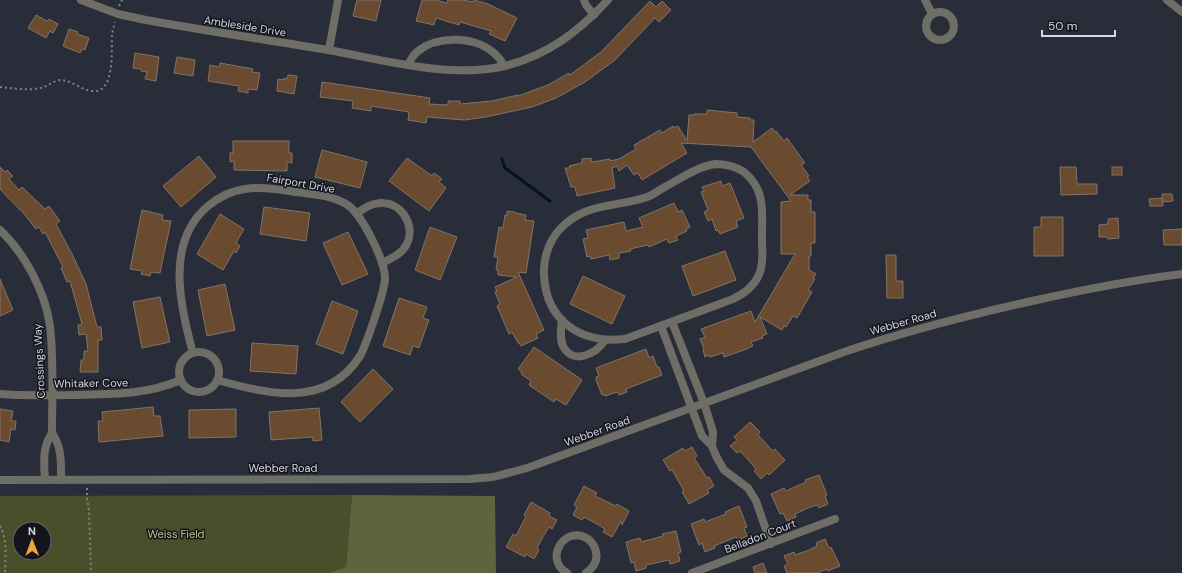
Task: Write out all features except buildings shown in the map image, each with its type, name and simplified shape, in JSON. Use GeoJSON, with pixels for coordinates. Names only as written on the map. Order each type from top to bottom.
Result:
{"type":"FeatureCollection","features":[{"type":"Feature","properties":{"kind":"street","name":"Ambleside Drive"},"geometry":{"type":"LineString","coordinates":[[80,0],[118,14],[146,20],[408,64],[459,71],[482,70],[504,66],[540,53],[560,43],[575,32],[608,0]]}},
{"type":"Feature","properties":{"kind":"street"},"geometry":{"type":"LineString","coordinates":[[329,50],[338,0]]}},
{"type":"Feature","properties":{"kind":"street"},"geometry":{"type":"LineString","coordinates":[[584,0],[594,15]]}},
{"type":"Feature","properties":{"kind":"street"},"geometry":{"type":"LineString","coordinates":[[925,0],[932,14]]}},
{"type":"Feature","properties":{"kind":"street"},"geometry":{"type":"LineString","coordinates":[[1167,0],[1182,12]]}},
{"type":"Feature","properties":{"kind":"street"},"geometry":{"type":"LineString","coordinates":[[408,64],[416,53],[423,47],[448,39],[474,42],[497,55],[504,66]]}},
{"type":"Feature","properties":{"kind":"street"},"geometry":{"type":"LineString","coordinates":[[723,164],[740,169],[758,188],[761,197],[762,257],[758,277],[745,293],[672,322],[625,339],[605,340],[592,338],[579,333],[566,325],[554,310],[546,291],[544,267],[549,246],[554,236],[567,222],[580,213],[592,208],[648,196],[706,165],[723,164]]}},
{"type":"Feature","properties":{"kind":"street","name":"Fairport Drive"},"geometry":{"type":"LineString","coordinates":[[193,353],[184,318],[180,294],[180,258],[188,231],[204,209],[228,193],[242,188],[257,187],[274,188],[338,200],[357,213],[382,263],[385,278],[383,293],[361,354],[351,369],[340,379],[325,388],[307,392],[268,393],[217,380]]}},
{"type":"Feature","properties":{"kind":"street"},"geometry":{"type":"LineString","coordinates":[[357,213],[368,206],[383,203],[401,210],[406,216],[409,223],[410,232],[405,247],[395,256],[382,263]]}},
{"type":"Feature","properties":{"kind":"street","name":"Crossings Way"},"geometry":{"type":"LineString","coordinates":[[0,230],[20,254],[28,267],[36,281],[46,309],[51,341],[52,433],[58,441],[61,480]]}},
{"type":"Feature","properties":{"kind":"street","name":"Webber Road"},"geometry":{"type":"LineString","coordinates":[[0,480],[470,479],[493,477],[527,468],[851,349],[937,324],[1064,294],[1182,274]]}},
{"type":"Feature","properties":{"kind":"street"},"geometry":{"type":"LineString","coordinates":[[562,320],[561,339],[563,347],[568,353],[581,356],[588,355],[599,348],[605,340]]}},
{"type":"Feature","properties":{"kind":"street"},"geometry":{"type":"LineString","coordinates":[[672,322],[704,403],[713,432],[712,446]]}},
{"type":"Feature","properties":{"kind":"street"},"geometry":{"type":"LineString","coordinates":[[661,326],[690,408],[702,436],[712,446],[724,470],[748,488],[756,501],[772,544]]}},
{"type":"Feature","properties":{"kind":"street"},"geometry":{"type":"LineString","coordinates":[[200,352],[206,354],[216,362],[219,374],[217,380],[210,389],[199,392],[188,389],[181,380],[179,375],[181,364],[193,353],[200,352]]}},
{"type":"Feature","properties":{"kind":"street","name":"Whitaker Cove"},"geometry":{"type":"LineString","coordinates":[[0,394],[127,394],[154,390],[181,380]]}},
{"type":"Feature","properties":{"kind":"street","name":"Crossings Way"},"geometry":{"type":"LineString","coordinates":[[45,480],[44,456],[46,441],[52,433]]}},
{"type":"Feature","properties":{"kind":"street","name":"Belladon Court"},"geometry":{"type":"LineString","coordinates":[[692,573],[835,519]]}},
{"type":"Feature","properties":{"kind":"street"},"geometry":{"type":"LineString","coordinates":[[567,573],[558,564],[556,556],[557,549],[561,542],[568,537],[575,535],[583,536],[590,540],[594,547],[596,554],[591,572]]}},
{"type":"Feature","properties":{"kind":"path"},"geometry":{"type":"LineString","coordinates":[[0,87],[37,89],[59,80],[67,81],[90,91],[96,91],[103,88],[107,84],[109,76],[112,34],[122,0]]}},
{"type":"Feature","properties":{"kind":"path"},"geometry":{"type":"LineString","coordinates":[[87,485],[91,573]]}},
{"type":"Feature","properties":{"kind":"path"},"geometry":{"type":"LineString","coordinates":[[0,526],[3,531],[5,541],[5,573]]}},
{"type":"Feature","properties":{"kind":"green space","name":"Weiss Field"},"geometry":{"type":"Polygon","coordinates":[[[352,495],[346,567],[328,573],[0,573],[0,496],[352,495]]]}},
{"type":"Feature","properties":{"kind":"green space"},"geometry":{"type":"Polygon","coordinates":[[[352,495],[495,496],[496,573],[328,573],[346,567],[352,495]]]}},
{"type":"Feature","properties":{"kind":"waterway"},"geometry":{"type":"LineString","coordinates":[[502,159],[505,168],[550,201]]}}]}
